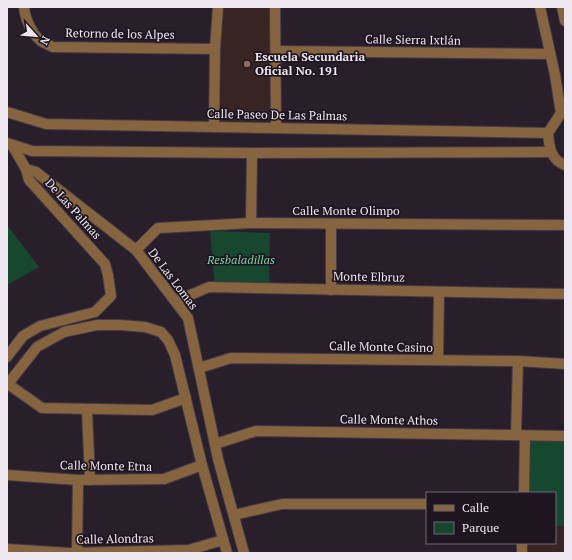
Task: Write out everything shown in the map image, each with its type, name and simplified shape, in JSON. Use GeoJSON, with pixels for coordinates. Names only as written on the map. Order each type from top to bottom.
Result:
{"type":"FeatureCollection","features":[{"type":"Feature","properties":{"kind":"street","name":"Retorno de los Alpes"},"geometry":{"type":"LineString","coordinates":[[24,7],[25,16],[32,30],[41,41],[53,47],[215,49]]}},
{"type":"Feature","properties":{"kind":"street"},"geometry":{"type":"LineString","coordinates":[[214,127],[215,49],[218,7]]}},
{"type":"Feature","properties":{"kind":"street"},"geometry":{"type":"LineString","coordinates":[[275,7],[276,128]]}},
{"type":"Feature","properties":{"kind":"street"},"geometry":{"type":"LineString","coordinates":[[540,7],[563,113],[548,134],[550,152],[560,163],[565,166]]}},
{"type":"Feature","properties":{"kind":"street"},"geometry":{"type":"LineString","coordinates":[[562,7],[565,20]]}},
{"type":"Feature","properties":{"kind":"street","name":"Calle Sierra Ixtlán"},"geometry":{"type":"LineString","coordinates":[[276,51],[550,54]]}},
{"type":"Feature","properties":{"kind":"street","name":"Calle Paseo De Las Palmas"},"geometry":{"type":"LineString","coordinates":[[7,112],[46,124],[548,134]]}},
{"type":"Feature","properties":{"kind":"street"},"geometry":{"type":"LineString","coordinates":[[9,144],[32,151],[252,153],[550,152]]}},
{"type":"Feature","properties":{"kind":"street"},"geometry":{"type":"LineString","coordinates":[[9,144],[26,169]]}},
{"type":"Feature","properties":{"kind":"street"},"geometry":{"type":"LineString","coordinates":[[251,223],[252,153]]}},
{"type":"Feature","properties":{"kind":"street","name":"De Las Lomas"},"geometry":{"type":"LineString","coordinates":[[26,169],[36,172],[136,250],[188,318],[215,444],[244,553]]}},
{"type":"Feature","properties":{"kind":"street","name":"De Las Palmas"},"geometry":{"type":"LineString","coordinates":[[7,357],[23,336],[40,326],[95,312],[111,296],[105,264],[29,180],[26,169]]}},
{"type":"Feature","properties":{"kind":"street","name":"Calle Monte Olimpo"},"geometry":{"type":"LineString","coordinates":[[136,250],[158,228],[251,223],[565,225]]}},
{"type":"Feature","properties":{"kind":"street"},"geometry":{"type":"LineString","coordinates":[[331,224],[331,290]]}},
{"type":"Feature","properties":{"kind":"street","name":"Monte Elbruz"},"geometry":{"type":"LineString","coordinates":[[176,301],[209,287],[565,294]]}},
{"type":"Feature","properties":{"kind":"street"},"geometry":{"type":"LineString","coordinates":[[438,360],[439,292]]}},
{"type":"Feature","properties":{"kind":"street"},"geometry":{"type":"LineString","coordinates":[[186,398],[152,410],[42,408],[8,385],[37,347],[64,332],[97,326],[121,325],[144,327],[161,332],[168,340],[175,355],[186,398],[202,465],[226,553]]}},
{"type":"Feature","properties":{"kind":"street","name":"Calle Monte Casino"},"geometry":{"type":"LineString","coordinates":[[199,368],[231,358],[518,361],[565,364]]}},
{"type":"Feature","properties":{"kind":"street"},"geometry":{"type":"LineString","coordinates":[[518,361],[520,436],[524,492]]}},
{"type":"Feature","properties":{"kind":"street"},"geometry":{"type":"LineString","coordinates":[[87,410],[90,480]]}},
{"type":"Feature","properties":{"kind":"street","name":"Calle Monte Athos"},"geometry":{"type":"LineString","coordinates":[[215,444],[256,431],[565,436]]}},
{"type":"Feature","properties":{"kind":"street","name":"Calle Monte Etna"},"geometry":{"type":"LineString","coordinates":[[7,476],[78,480],[164,480],[202,465]]}},
{"type":"Feature","properties":{"kind":"street"},"geometry":{"type":"LineString","coordinates":[[71,553],[78,480]]}},
{"type":"Feature","properties":{"kind":"street"},"geometry":{"type":"LineString","coordinates":[[210,493],[226,488]]}},
{"type":"Feature","properties":{"kind":"street"},"geometry":{"type":"LineString","coordinates":[[234,515],[282,504],[426,504]]}},
{"type":"Feature","properties":{"kind":"street","name":"Calle Alondras"},"geometry":{"type":"LineString","coordinates":[[7,549],[71,553],[189,550],[223,540]]}},
{"type":"Feature","properties":{"kind":"shaded area","name":"Escuela Secundaria Oficial No. 191"},"geometry":{"type":"Polygon","coordinates":[[[219,7],[274,7],[274,122],[220,121],[219,7]]]}},
{"type":"Feature","properties":{"kind":"shaded area"},"geometry":{"type":"Polygon","coordinates":[[[556,526],[565,526],[565,553],[523,553],[523,544],[556,544],[556,526]]]}},
{"type":"Feature","properties":{"kind":"green space"},"geometry":{"type":"Polygon","coordinates":[[[7,225],[39,267],[7,285],[7,225]]]}},
{"type":"Feature","properties":{"kind":"green space","name":"Resbaladillas"},"geometry":{"type":"Polygon","coordinates":[[[210,231],[270,233],[269,288],[215,287],[210,231]]]}},
{"type":"Feature","properties":{"kind":"green space"},"geometry":{"type":"Polygon","coordinates":[[[525,436],[565,436],[565,526],[556,526],[556,492],[524,492],[525,436]]]}},
{"type":"Feature","properties":{"kind":"place","name":"Escuela Secundaria Oficial No. 191"},"geometry":{"type":"Point","coordinates":[247,64]}}]}
